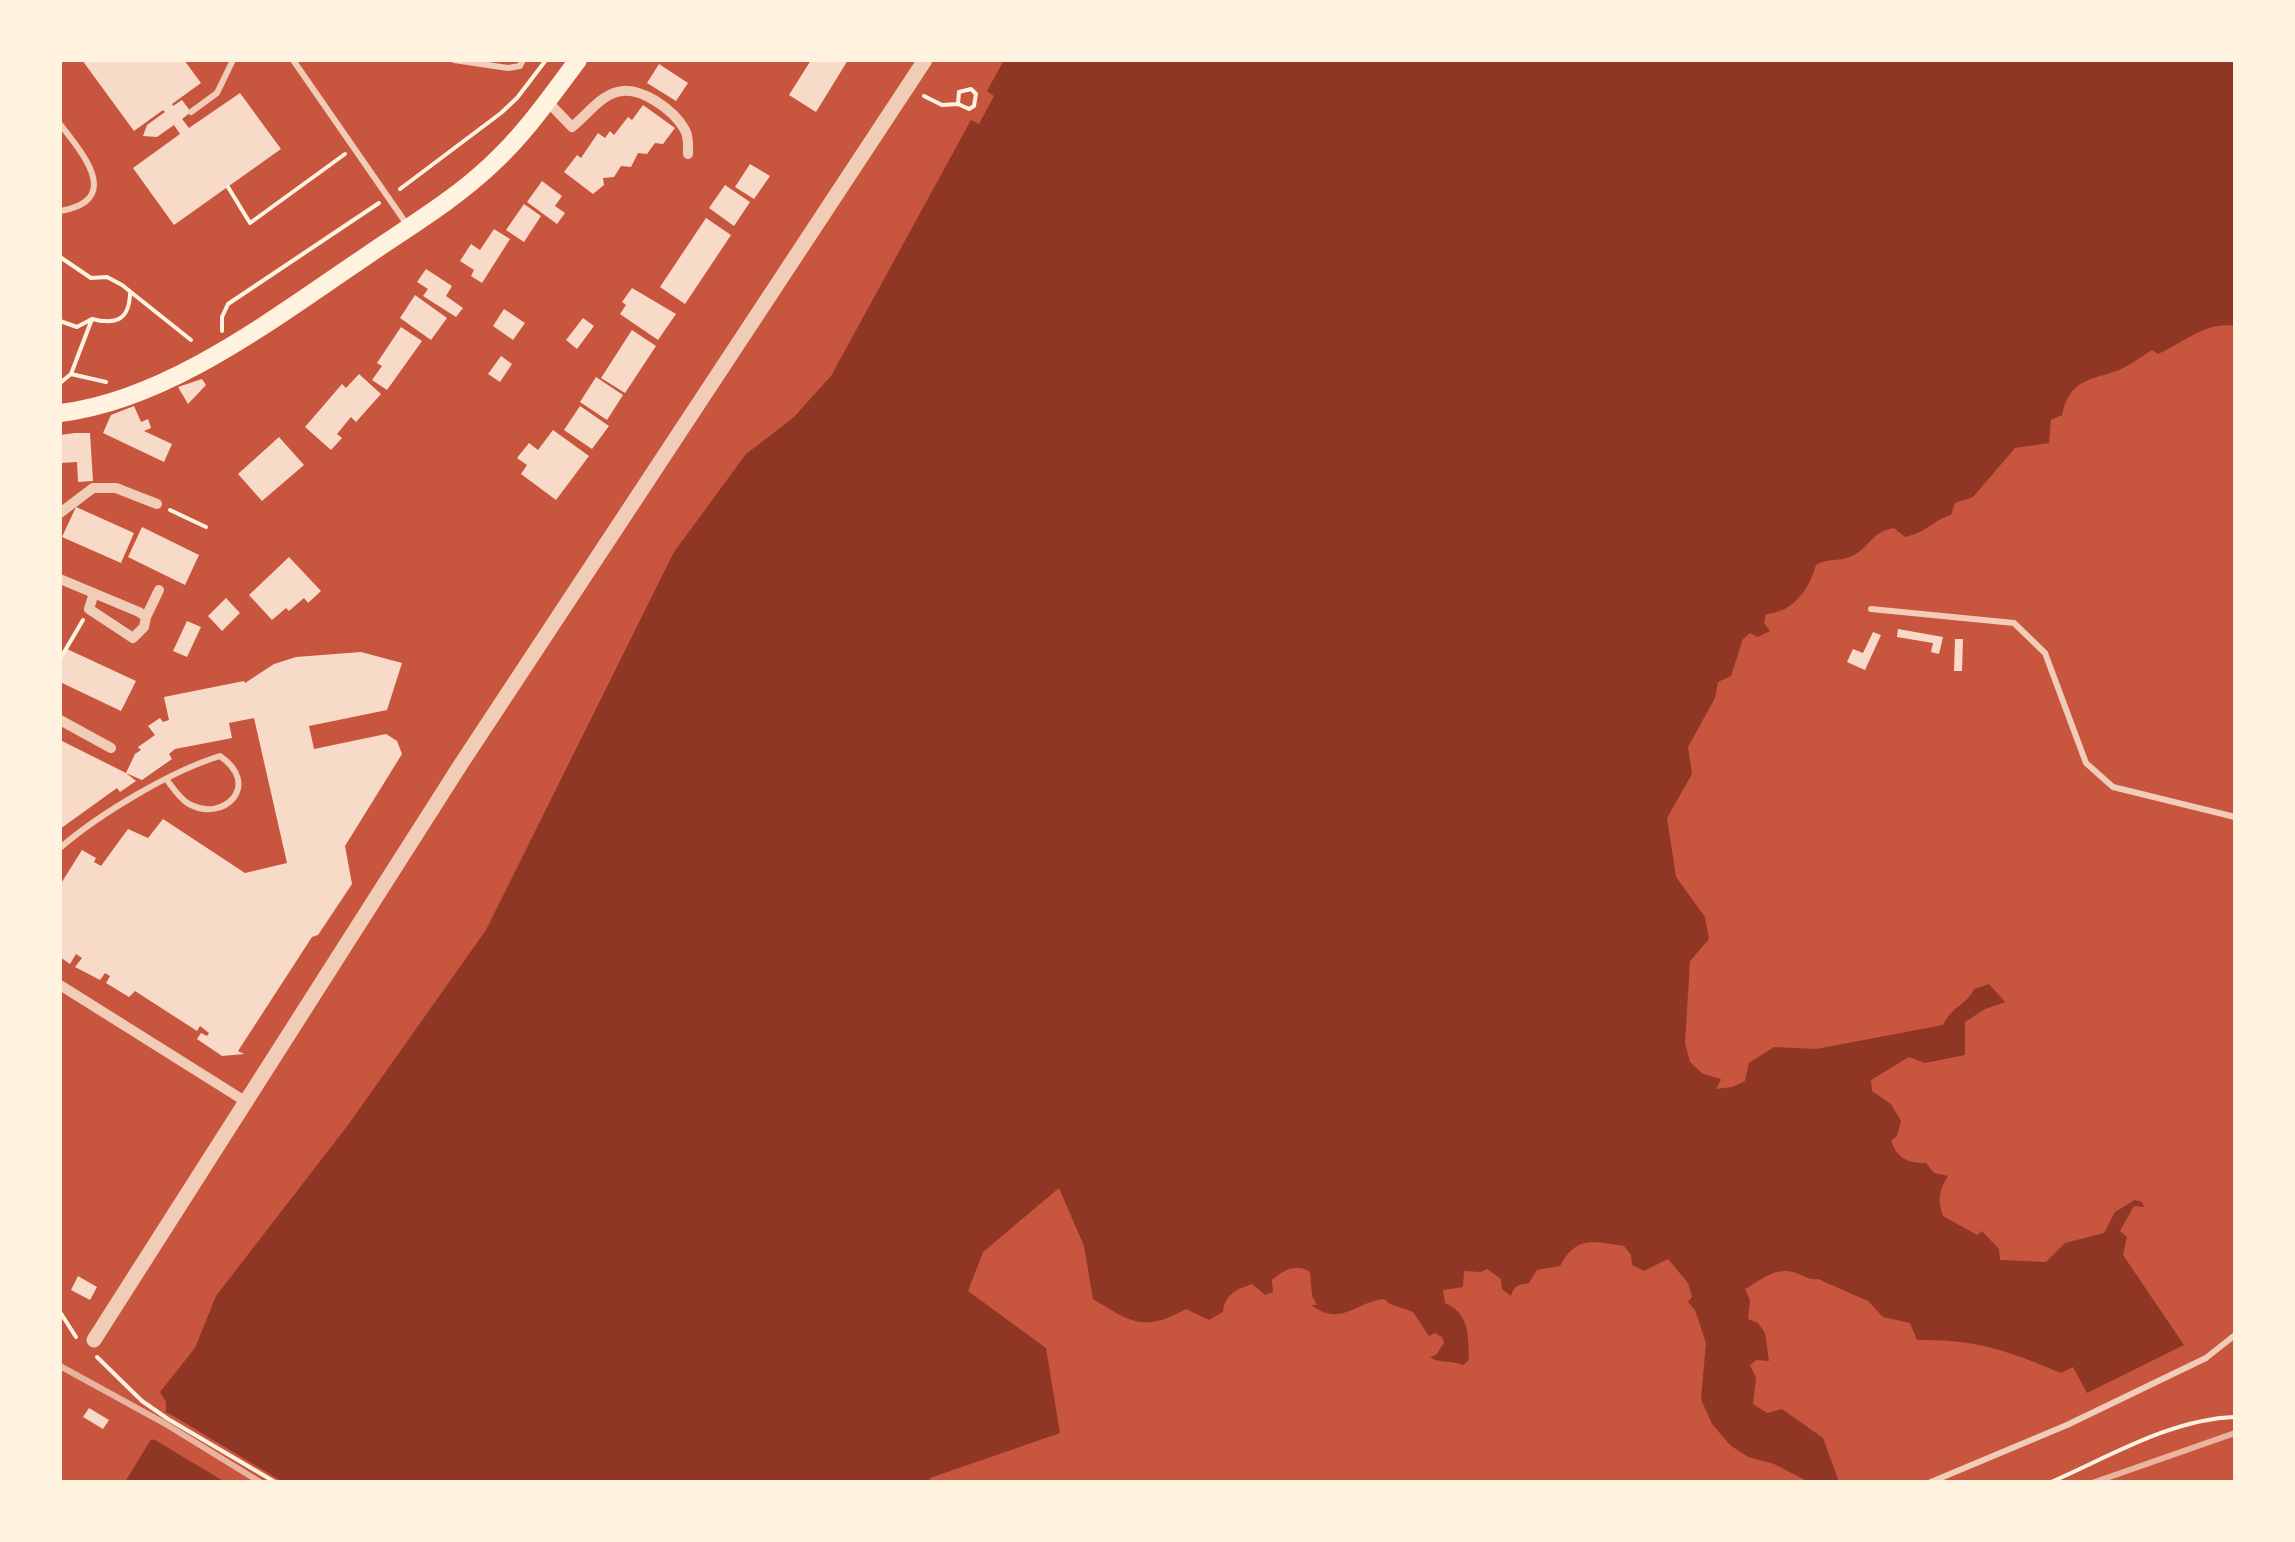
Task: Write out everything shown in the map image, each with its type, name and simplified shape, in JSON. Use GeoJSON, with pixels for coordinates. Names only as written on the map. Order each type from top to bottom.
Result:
{"type":"FeatureCollection","features":[{"type":"Feature","properties":{"kind":"main road"},"geometry":{"type":"LineString","coordinates":[[60,413],[133,392],[231,340],[408,227],[490,167],[578,60]]}},
{"type":"Feature","properties":{"kind":"street"},"geometry":{"type":"LineString","coordinates":[[90,1346],[462,764],[925,60]]}},
{"type":"Feature","properties":{"kind":"street"},"geometry":{"type":"LineString","coordinates":[[547,101],[572,127],[601,100],[629,90],[660,104],[675,118],[687,133],[688,154]]}},
{"type":"Feature","properties":{"kind":"street"},"geometry":{"type":"LineString","coordinates":[[60,513],[93,488],[116,488],[157,504]]}},
{"type":"Feature","properties":{"kind":"street"},"geometry":{"type":"LineString","coordinates":[[60,579],[146,618]]}},
{"type":"Feature","properties":{"kind":"street"},"geometry":{"type":"LineString","coordinates":[[93,596],[89,609],[133,638],[144,627],[159,590]]}},
{"type":"Feature","properties":{"kind":"street"},"geometry":{"type":"LineString","coordinates":[[60,720],[111,748]]}},
{"type":"Feature","properties":{"kind":"street"},"geometry":{"type":"LineString","coordinates":[[60,985],[248,1103]]}},
{"type":"Feature","properties":{"kind":"lane"},"geometry":{"type":"LineString","coordinates":[[191,112],[217,93],[233,60]]}},
{"type":"Feature","properties":{"kind":"lane"},"geometry":{"type":"LineString","coordinates":[[293,60],[408,227]]}},
{"type":"Feature","properties":{"kind":"lane"},"geometry":{"type":"LineString","coordinates":[[454,60],[508,68],[520,66],[523,60]]}},
{"type":"Feature","properties":{"kind":"lane"},"geometry":{"type":"LineString","coordinates":[[60,124],[93,168],[95,180],[92,194],[76,208],[60,210]]}},
{"type":"Feature","properties":{"kind":"lane"},"geometry":{"type":"LineString","coordinates":[[1870,609],[2014,624],[2045,653],[2086,763],[2113,787],[2235,818]]}},
{"type":"Feature","properties":{"kind":"lane"},"geometry":{"type":"LineString","coordinates":[[60,848],[96,820],[192,764],[220,756],[234,765],[239,777],[238,793],[228,804],[203,808],[190,805],[167,780]]}},
{"type":"Feature","properties":{"kind":"lane"},"geometry":{"type":"LineString","coordinates":[[1932,1482],[2068,1425],[2206,1358],[2235,1335]]}},
{"type":"Feature","properties":{"kind":"path"},"geometry":{"type":"LineString","coordinates":[[404,196],[399,190],[517,98],[546,60]]}},
{"type":"Feature","properties":{"kind":"path"},"geometry":{"type":"LineString","coordinates":[[964,89],[976,94],[974,106],[962,108],[958,104],[956,98],[964,89]]}},
{"type":"Feature","properties":{"kind":"path"},"geometry":{"type":"LineString","coordinates":[[924,96],[948,106],[958,104]]}},
{"type":"Feature","properties":{"kind":"path"},"geometry":{"type":"LineString","coordinates":[[517,98],[519,110]]}},
{"type":"Feature","properties":{"kind":"path"},"geometry":{"type":"LineString","coordinates":[[228,187],[250,222],[345,154]]}},
{"type":"Feature","properties":{"kind":"path"},"geometry":{"type":"LineString","coordinates":[[231,340],[221,339],[222,316],[228,304],[379,203],[380,212]]}},
{"type":"Feature","properties":{"kind":"path"},"geometry":{"type":"LineString","coordinates":[[60,257],[91,278],[107,277],[122,285],[191,340]]}},
{"type":"Feature","properties":{"kind":"path"},"geometry":{"type":"LineString","coordinates":[[60,321],[77,327],[92,319],[104,322],[122,318],[129,309],[130,294]]}},
{"type":"Feature","properties":{"kind":"path"},"geometry":{"type":"LineString","coordinates":[[60,383],[71,374],[92,319]]}},
{"type":"Feature","properties":{"kind":"path"},"geometry":{"type":"LineString","coordinates":[[157,504],[206,527]]}},
{"type":"Feature","properties":{"kind":"path"},"geometry":{"type":"LineString","coordinates":[[60,659],[89,609]]}},
{"type":"Feature","properties":{"kind":"path"},"geometry":{"type":"LineString","coordinates":[[60,1312],[69,1330],[142,1400],[168,1420],[276,1482]]}},
{"type":"Feature","properties":{"kind":"path"},"geometry":{"type":"LineString","coordinates":[[2051,1482],[2140,1442],[2208,1419],[2235,1417]]}},
{"type":"Feature","properties":{"kind":"shaded area"},"geometry":{"type":"Polygon","coordinates":[[[1004,60],[2235,60],[2235,326],[2204,330],[2158,354],[2152,350],[2123,368],[2085,381],[2071,393],[2062,415],[2051,420],[2049,443],[2015,448],[1973,497],[1955,503],[1951,515],[1905,537],[1894,528],[1887,530],[1854,555],[1816,565],[1799,598],[1785,609],[1766,614],[1764,623],[1770,631],[1758,637],[1750,633],[1743,639],[1731,676],[1718,682],[1715,698],[1688,747],[1692,774],[1667,818],[1676,877],[1705,917],[1709,939],[1690,961],[1685,1043],[1690,1062],[1703,1074],[1721,1079],[1716,1089],[1745,1081],[1749,1063],[1774,1047],[1816,1049],[1943,1025],[1974,989],[1989,984],[2005,1002],[1965,1022],[1965,1055],[1925,1063],[1909,1057],[1871,1080],[1872,1091],[1891,1104],[1901,1121],[1897,1136],[1891,1141],[1894,1147],[1904,1159],[1926,1163],[1934,1173],[1948,1176],[1940,1195],[1943,1216],[1977,1235],[1982,1231],[1999,1249],[2000,1260],[2046,1262],[2065,1243],[2104,1233],[2115,1212],[2135,1200],[2142,1202],[2144,1207],[2134,1206],[2120,1231],[2127,1237],[2123,1255],[2184,1345],[2087,1393],[2073,1367],[2061,1373],[1990,1348],[1917,1340],[1910,1323],[1883,1317],[1868,1301],[1818,1279],[1786,1271],[1774,1273],[1745,1289],[1750,1300],[1748,1319],[1758,1323],[1765,1333],[1769,1361],[1756,1360],[1750,1365],[1756,1378],[1753,1404],[1767,1413],[1782,1409],[1823,1438],[1839,1482],[1809,1482],[1774,1464],[1748,1457],[1730,1445],[1712,1424],[1701,1399],[1706,1343],[1695,1310],[1688,1302],[1692,1297],[1688,1283],[1668,1259],[1644,1271],[1632,1265],[1624,1246],[1586,1243],[1572,1250],[1560,1266],[1537,1270],[1529,1283],[1516,1287],[1511,1296],[1502,1289],[1501,1279],[1487,1269],[1464,1271],[1463,1287],[1443,1290],[1445,1303],[1459,1313],[1466,1326],[1469,1360],[1463,1365],[1430,1357],[1444,1343],[1442,1337],[1435,1333],[1429,1336],[1413,1312],[1384,1299],[1340,1314],[1311,1305],[1317,1305],[1312,1296],[1310,1272],[1300,1268],[1277,1276],[1272,1280],[1273,1292],[1265,1295],[1252,1284],[1237,1290],[1226,1301],[1223,1312],[1209,1320],[1186,1309],[1159,1321],[1128,1319],[1093,1299],[1084,1246],[1059,1188],[983,1252],[968,1291],[1046,1348],[1060,1433],[930,1478],[929,1482],[125,1482],[166,1415],[166,1402],[160,1392],[195,1348],[216,1296],[348,1125],[486,930],[674,552],[746,454],[793,418],[831,376],[971,120],[979,124],[994,96],[987,91],[1004,60]]]}},
{"type":"Feature","properties":{"kind":"pier"},"geometry":{"type":"Polygon","coordinates":[[[161,1410],[283,1482],[225,1482],[155,1440],[145,1438],[161,1410]]]}},
{"type":"Feature","properties":{"kind":"building"},"geometry":{"type":"Polygon","coordinates":[[[82,60],[184,60],[201,83],[172,104],[182,100],[191,112],[182,119],[189,128],[240,93],[281,149],[174,225],[133,168],[180,134],[174,125],[157,137],[143,136],[147,125],[163,110],[134,131],[82,60]]]}},
{"type":"Feature","properties":{"kind":"building"},"geometry":{"type":"Polygon","coordinates":[[[811,60],[848,60],[816,112],[789,95],[811,60]]]}},
{"type":"Feature","properties":{"kind":"building"},"geometry":{"type":"Polygon","coordinates":[[[659,64],[688,83],[676,101],[647,83],[659,64]]]}},
{"type":"Feature","properties":{"kind":"building"},"geometry":{"type":"Polygon","coordinates":[[[643,105],[675,128],[663,144],[655,143],[647,154],[638,153],[631,167],[621,166],[614,177],[603,178],[604,185],[593,194],[564,172],[577,155],[581,158],[598,133],[605,138],[610,131],[614,135],[643,105]]]}},
{"type":"Feature","properties":{"kind":"building"},"geometry":{"type":"Polygon","coordinates":[[[750,164],[770,176],[754,199],[735,187],[750,164]]]}},
{"type":"Feature","properties":{"kind":"building"},"geometry":{"type":"Polygon","coordinates":[[[542,181],[562,196],[555,206],[565,213],[557,224],[527,202],[542,181]]]}},
{"type":"Feature","properties":{"kind":"building"},"geometry":{"type":"Polygon","coordinates":[[[725,185],[750,202],[734,226],[709,208],[725,185]]]}},
{"type":"Feature","properties":{"kind":"building"},"geometry":{"type":"Polygon","coordinates":[[[524,204],[541,216],[524,242],[506,230],[524,204]]]}},
{"type":"Feature","properties":{"kind":"building"},"geometry":{"type":"Polygon","coordinates":[[[706,218],[731,235],[685,304],[660,287],[706,218]]]}},
{"type":"Feature","properties":{"kind":"building"},"geometry":{"type":"Polygon","coordinates":[[[494,229],[510,239],[482,283],[471,276],[474,270],[460,261],[471,244],[480,250],[494,229]]]}},
{"type":"Feature","properties":{"kind":"building"},"geometry":{"type":"Polygon","coordinates":[[[426,269],[452,286],[446,296],[463,308],[456,317],[423,296],[428,289],[417,282],[426,269]]]}},
{"type":"Feature","properties":{"kind":"building"},"geometry":{"type":"Polygon","coordinates":[[[632,288],[676,314],[658,340],[620,314],[626,305],[622,302],[632,288]]]}},
{"type":"Feature","properties":{"kind":"building"},"geometry":{"type":"Polygon","coordinates":[[[415,295],[447,318],[431,340],[400,318],[415,295]]]}},
{"type":"Feature","properties":{"kind":"building"},"geometry":{"type":"Polygon","coordinates":[[[504,309],[525,323],[513,340],[493,326],[504,309]]]}},
{"type":"Feature","properties":{"kind":"building"},"geometry":{"type":"Polygon","coordinates":[[[583,318],[594,326],[577,349],[566,340],[583,318]]]}},
{"type":"Feature","properties":{"kind":"building"},"geometry":{"type":"Polygon","coordinates":[[[401,327],[422,341],[387,390],[372,380],[382,366],[377,363],[401,327]]]}},
{"type":"Feature","properties":{"kind":"building"},"geometry":{"type":"Polygon","coordinates":[[[632,330],[656,346],[625,393],[601,378],[632,330]]]}},
{"type":"Feature","properties":{"kind":"building"},"geometry":{"type":"Polygon","coordinates":[[[501,356],[512,364],[500,382],[488,374],[501,356]]]}},
{"type":"Feature","properties":{"kind":"building"},"geometry":{"type":"Polygon","coordinates":[[[359,374],[381,394],[356,422],[351,417],[337,434],[342,438],[331,450],[305,427],[342,384],[346,388],[359,374]]]}},
{"type":"Feature","properties":{"kind":"building"},"geometry":{"type":"Polygon","coordinates":[[[596,377],[623,395],[607,420],[580,402],[596,377]]]}},
{"type":"Feature","properties":{"kind":"building"},"geometry":{"type":"Polygon","coordinates":[[[202,379],[206,385],[188,404],[178,387],[202,379]]]}},
{"type":"Feature","properties":{"kind":"building"},"geometry":{"type":"Polygon","coordinates":[[[134,406],[141,422],[148,419],[151,428],[144,431],[172,444],[164,462],[103,433],[111,415],[134,406]]]}},
{"type":"Feature","properties":{"kind":"building"},"geometry":{"type":"Polygon","coordinates":[[[580,406],[609,426],[592,449],[564,430],[580,406]]]}},
{"type":"Feature","properties":{"kind":"building"},"geometry":{"type":"Polygon","coordinates":[[[553,430],[589,456],[556,500],[521,474],[527,465],[517,458],[529,443],[538,450],[553,430]]]}},
{"type":"Feature","properties":{"kind":"building"},"geometry":{"type":"Polygon","coordinates":[[[90,433],[93,481],[78,482],[77,462],[60,463],[60,435],[90,433]]]}},
{"type":"Feature","properties":{"kind":"building"},"geometry":{"type":"Polygon","coordinates":[[[279,437],[304,465],[262,501],[238,474],[279,437]]]}},
{"type":"Feature","properties":{"kind":"building"},"geometry":{"type":"Polygon","coordinates":[[[76,507],[134,533],[121,563],[62,537],[76,507]]]}},
{"type":"Feature","properties":{"kind":"building"},"geometry":{"type":"Polygon","coordinates":[[[142,527],[199,555],[185,585],[128,557],[142,527]]]}},
{"type":"Feature","properties":{"kind":"building"},"geometry":{"type":"Polygon","coordinates":[[[289,557],[321,591],[308,603],[304,598],[272,620],[249,595],[289,557]]]}},
{"type":"Feature","properties":{"kind":"building"},"geometry":{"type":"Polygon","coordinates":[[[226,598],[240,613],[222,631],[208,616],[226,598]]]}},
{"type":"Feature","properties":{"kind":"building"},"geometry":{"type":"Polygon","coordinates":[[[187,621],[201,627],[187,657],[173,651],[187,621]]]}},
{"type":"Feature","properties":{"kind":"building"},"geometry":{"type":"Polygon","coordinates":[[[1898,629],[1943,637],[1939,654],[1931,652],[1933,643],[1897,637],[1898,629]]]}},
{"type":"Feature","properties":{"kind":"building"},"geometry":{"type":"Polygon","coordinates":[[[1873,632],[1881,635],[1865,670],[1847,662],[1853,649],[1863,653],[1873,632]]]}},
{"type":"Feature","properties":{"kind":"building"},"geometry":{"type":"Polygon","coordinates":[[[1955,639],[1963,639],[1962,671],[1954,671],[1955,639]]]}},
{"type":"Feature","properties":{"kind":"building"},"geometry":{"type":"Polygon","coordinates":[[[67,649],[136,681],[121,711],[60,682],[60,663],[67,649]]]}},
{"type":"Feature","properties":{"kind":"building"},"geometry":{"type":"Polygon","coordinates":[[[361,652],[402,663],[387,710],[309,726],[314,749],[386,734],[397,741],[402,754],[345,846],[352,884],[318,935],[312,937],[238,1051],[244,1054],[222,1056],[197,1039],[201,1033],[209,1033],[200,1026],[197,1031],[135,991],[129,997],[106,983],[110,976],[105,973],[100,980],[75,967],[82,958],[76,954],[70,964],[60,957],[60,885],[82,850],[101,866],[128,829],[148,838],[163,819],[245,873],[287,863],[254,718],[229,723],[232,738],[175,749],[169,754],[172,759],[142,780],[126,773],[141,750],[138,747],[155,735],[148,726],[160,718],[163,722],[169,720],[164,697],[245,683],[274,664],[296,657],[361,652]]]}},
{"type":"Feature","properties":{"kind":"building"},"geometry":{"type":"Polygon","coordinates":[[[60,740],[136,781],[120,792],[117,788],[60,829],[60,740]]]}},
{"type":"Feature","properties":{"kind":"building"},"geometry":{"type":"Polygon","coordinates":[[[78,1276],[97,1287],[90,1300],[71,1290],[78,1276]]]}},
{"type":"Feature","properties":{"kind":"building"},"geometry":{"type":"Polygon","coordinates":[[[89,1408],[109,1420],[103,1429],[83,1417],[89,1408]]]}},
{"type":"Feature","properties":{"kind":"railway"},"geometry":{"type":"LineString","coordinates":[[60,1366],[260,1482]]}},
{"type":"Feature","properties":{"kind":"railway"},"geometry":{"type":"LineString","coordinates":[[2095,1482],[2235,1433]]}}]}
